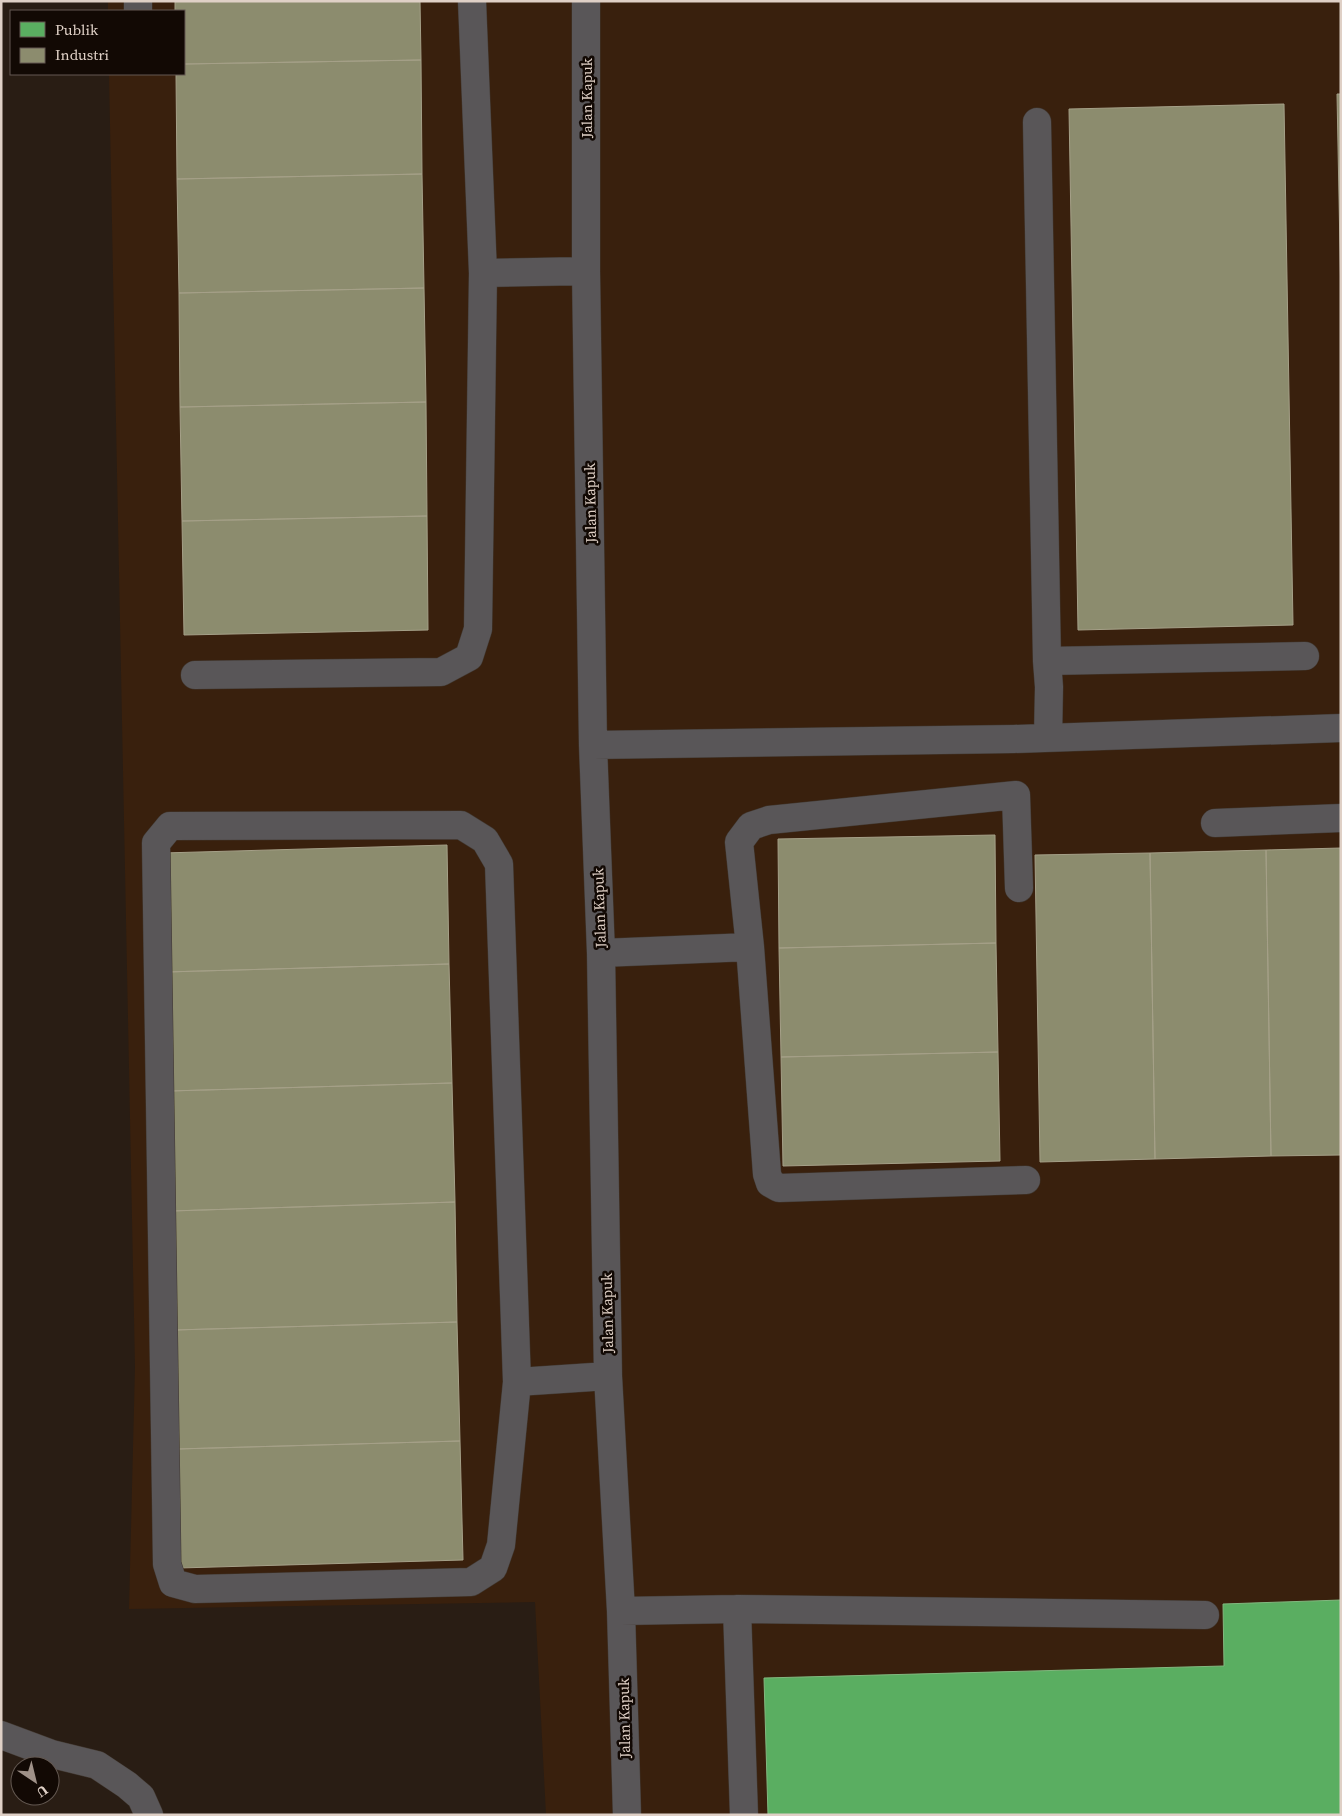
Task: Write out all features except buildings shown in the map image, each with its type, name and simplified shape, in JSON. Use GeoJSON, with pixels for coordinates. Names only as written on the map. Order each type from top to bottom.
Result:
{"type":"FeatureCollection","features":[{"type":"Feature","properties":{"kind":"street"},"geometry":{"type":"LineString","coordinates":[[195,675],[440,672],[469,657],[478,629],[483,273],[472,1]]}},
{"type":"Feature","properties":{"kind":"street","name":"Jalan Kapuk"},"geometry":{"type":"LineString","coordinates":[[586,1],[586,271],[593,745],[601,953],[608,1376],[621,1611],[627,1815]]}},
{"type":"Feature","properties":{"kind":"street"},"geometry":{"type":"LineString","coordinates":[[1037,122],[1046,661],[1049,686],[1048,738]]}},
{"type":"Feature","properties":{"kind":"street"},"geometry":{"type":"LineString","coordinates":[[483,273],[586,271]]}},
{"type":"Feature","properties":{"kind":"street"},"geometry":{"type":"LineString","coordinates":[[1046,661],[1305,656]]}},
{"type":"Feature","properties":{"kind":"street"},"geometry":{"type":"LineString","coordinates":[[593,745],[1048,738],[1341,728]]}},
{"type":"Feature","properties":{"kind":"street"},"geometry":{"type":"LineString","coordinates":[[1019,888],[1016,795],[768,820],[751,826],[739,842],[750,947],[767,1174],[770,1183],[779,1188],[1026,1180]]}},
{"type":"Feature","properties":{"kind":"street"},"geometry":{"type":"LineString","coordinates":[[1215,823],[1341,818]]}},
{"type":"Feature","properties":{"kind":"street"},"geometry":{"type":"LineString","coordinates":[[462,825],[485,840],[499,864],[517,1382],[500,1545],[492,1568],[471,1582],[195,1589],[173,1583],[167,1564],[156,843],[170,826],[462,825]]}},
{"type":"Feature","properties":{"kind":"street"},"geometry":{"type":"LineString","coordinates":[[601,953],[750,947]]}},
{"type":"Feature","properties":{"kind":"street"},"geometry":{"type":"LineString","coordinates":[[517,1382],[608,1376]]}},
{"type":"Feature","properties":{"kind":"street"},"geometry":{"type":"LineString","coordinates":[[621,1611],[737,1609],[1205,1615]]}},
{"type":"Feature","properties":{"kind":"street"},"geometry":{"type":"LineString","coordinates":[[737,1609],[744,1815]]}},
{"type":"Feature","properties":{"kind":"street"},"geometry":{"type":"LineString","coordinates":[[1,1735],[52,1754],[98,1766],[127,1785],[141,1797],[149,1815]]}},
{"type":"Feature","properties":{"kind":"shaded area"},"geometry":{"type":"Polygon","coordinates":[[[108,1],[1341,1],[1341,1815],[546,1815],[535,1602],[129,1609],[135,1367],[109,75],[185,75],[185,10],[108,10],[108,1]]]}}]}
